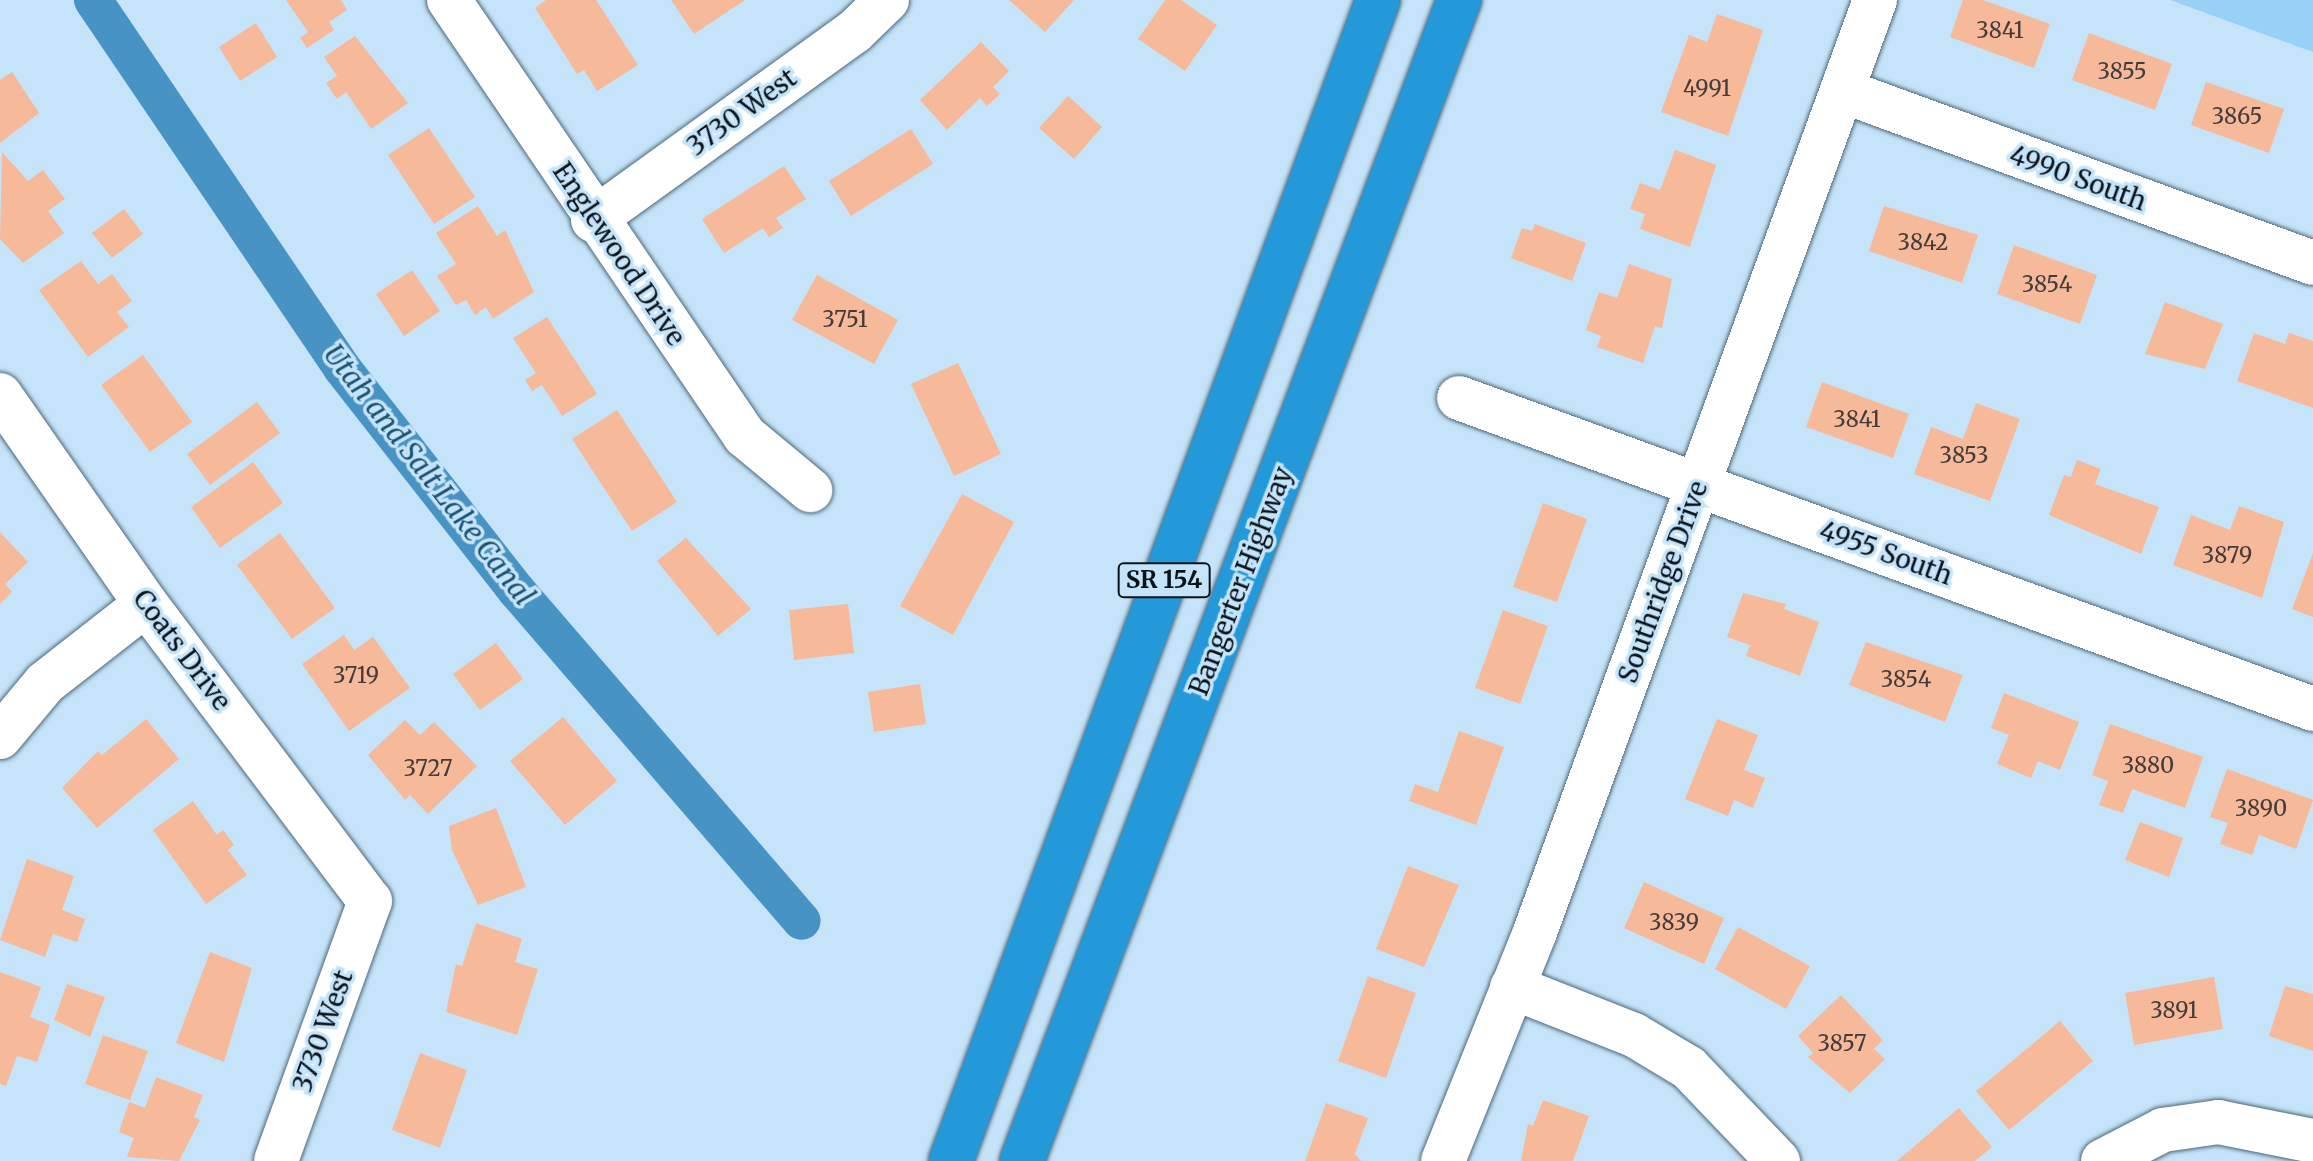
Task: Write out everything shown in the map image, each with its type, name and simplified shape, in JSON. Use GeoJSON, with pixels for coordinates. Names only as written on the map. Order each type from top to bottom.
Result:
{"type":"FeatureCollection","features":[{"type":"Feature","properties":{"kind":"highway","name":"SR 154"},"geometry":{"type":"LineString","coordinates":[[951,1161],[1378,0]]}},
{"type":"Feature","properties":{"kind":"highway","name":"Bangerter Highway"},"geometry":{"type":"LineString","coordinates":[[1023,1159],[1459,0]]}},
{"type":"Feature","properties":{"kind":"street","name":"Englewood Drive"},"geometry":{"type":"LineString","coordinates":[[449,0],[593,220],[745,436],[810,490]]}},
{"type":"Feature","properties":{"kind":"street","name":"3730 West"},"geometry":{"type":"LineString","coordinates":[[593,220],[854,32],[887,0]]}},
{"type":"Feature","properties":{"kind":"street","name":"Southridge Drive"},"geometry":{"type":"LineString","coordinates":[[1443,1161],[1512,987],[1875,0]]}},
{"type":"Feature","properties":{"kind":"street","name":"4990 South"},"geometry":{"type":"LineString","coordinates":[[1843,91],[2313,263]]}},
{"type":"Feature","properties":{"kind":"street","name":"Coats Drive"},"geometry":{"type":"LineString","coordinates":[[0,395],[146,604],[370,901]]}},
{"type":"Feature","properties":{"kind":"street","name":"4955 South"},"geometry":{"type":"LineString","coordinates":[[1459,398],[2313,709]]}},
{"type":"Feature","properties":{"kind":"street"},"geometry":{"type":"LineString","coordinates":[[0,737],[45,683],[146,604]]}},
{"type":"Feature","properties":{"kind":"street","name":"3730 West"},"geometry":{"type":"LineString","coordinates":[[276,1161],[370,901]]}},
{"type":"Feature","properties":{"kind":"street"},"geometry":{"type":"LineString","coordinates":[[1512,987],[1634,1035],[1689,1068],[1778,1161]]}},
{"type":"Feature","properties":{"kind":"street"},"geometry":{"type":"LineString","coordinates":[[2103,1161],[2163,1130],[2218,1122],[2313,1141]]}},
{"type":"Feature","properties":{"kind":"shaded area"},"geometry":{"type":"Polygon","coordinates":[[[2170,0],[2313,0],[2313,52],[2170,0]]]}},
{"type":"Feature","properties":{"kind":"building"},"geometry":{"type":"Polygon","coordinates":[[[286,0],[341,0],[347,10],[329,22],[334,30],[307,48],[300,38],[308,32],[286,0]]]}},
{"type":"Feature","properties":{"kind":"building"},"geometry":{"type":"Polygon","coordinates":[[[546,0],[596,0],[638,65],[597,91],[584,70],[577,74],[535,8],[546,0]]]}},
{"type":"Feature","properties":{"kind":"building"},"geometry":{"type":"Polygon","coordinates":[[[671,0],[745,0],[694,34],[671,0]]]}},
{"type":"Feature","properties":{"kind":"building"},"geometry":{"type":"Polygon","coordinates":[[[1009,0],[1074,0],[1045,32],[1009,0]]]}},
{"type":"Feature","properties":{"kind":"building"},"geometry":{"type":"Polygon","coordinates":[[[1165,0],[1181,0],[1217,25],[1185,71],[1138,39],[1165,0]]]}},
{"type":"Feature","properties":{"kind":"building"},"geometry":{"type":"Polygon","coordinates":[[[1963,0],[1983,0],[2050,24],[2034,68],[1950,37],[1963,0]]]}},
{"type":"Feature","properties":{"kind":"building"},"geometry":{"type":"Polygon","coordinates":[[[1717,14],[1763,30],[1728,136],[1661,112],[1689,35],[1707,42],[1717,14]]]}},
{"type":"Feature","properties":{"kind":"building"},"geometry":{"type":"Polygon","coordinates":[[[256,23],[277,57],[240,81],[219,47],[256,23]]]}},
{"type":"Feature","properties":{"kind":"building"},"geometry":{"type":"Polygon","coordinates":[[[2089,33],[2172,64],[2155,110],[2072,80],[2089,33]]]}},
{"type":"Feature","properties":{"kind":"building"},"geometry":{"type":"Polygon","coordinates":[[[355,36],[408,103],[371,129],[346,92],[337,99],[326,83],[337,76],[324,57],[355,36]]]}},
{"type":"Feature","properties":{"kind":"building"},"geometry":{"type":"Polygon","coordinates":[[[981,42],[1009,71],[993,87],[1000,94],[987,106],[980,98],[947,130],[920,100],[981,42]]]}},
{"type":"Feature","properties":{"kind":"building"},"geometry":{"type":"Polygon","coordinates":[[[12,72],[39,113],[0,143],[0,80],[12,72]]]}},
{"type":"Feature","properties":{"kind":"building"},"geometry":{"type":"Polygon","coordinates":[[[2206,82],[2284,109],[2269,153],[2191,125],[2206,82]]]}},
{"type":"Feature","properties":{"kind":"building"},"geometry":{"type":"Polygon","coordinates":[[[1068,96],[1102,127],[1074,159],[1039,128],[1068,96]]]}},
{"type":"Feature","properties":{"kind":"building"},"geometry":{"type":"Polygon","coordinates":[[[429,128],[475,197],[434,224],[388,155],[429,128]]]}},
{"type":"Feature","properties":{"kind":"building"},"geometry":{"type":"Polygon","coordinates":[[[911,129],[933,164],[851,216],[829,181],[911,129]]]}},
{"type":"Feature","properties":{"kind":"building"},"geometry":{"type":"Polygon","coordinates":[[[1675,150],[1716,165],[1690,247],[1640,229],[1645,214],[1630,209],[1640,183],[1660,190],[1675,150]]]}},
{"type":"Feature","properties":{"kind":"building"},"geometry":{"type":"Polygon","coordinates":[[[2,152],[28,181],[43,170],[65,199],[48,211],[64,233],[23,263],[0,239],[2,152]]]}},
{"type":"Feature","properties":{"kind":"building"},"geometry":{"type":"Polygon","coordinates":[[[784,166],[806,199],[776,218],[783,228],[769,237],[763,228],[724,253],[702,219],[784,166]]]}},
{"type":"Feature","properties":{"kind":"building"},"geometry":{"type":"Polygon","coordinates":[[[478,206],[497,236],[505,230],[534,292],[493,319],[486,307],[475,315],[466,300],[456,305],[437,276],[456,264],[436,233],[478,206]]]}},
{"type":"Feature","properties":{"kind":"building"},"geometry":{"type":"Polygon","coordinates":[[[1884,206],[1978,235],[1962,283],[1869,251],[1884,206]]]}},
{"type":"Feature","properties":{"kind":"building"},"geometry":{"type":"Polygon","coordinates":[[[124,209],[143,234],[112,258],[92,233],[124,209]]]}},
{"type":"Feature","properties":{"kind":"building"},"geometry":{"type":"Polygon","coordinates":[[[1535,224],[1586,243],[1572,281],[1511,258],[1522,228],[1532,231],[1535,224]]]}},
{"type":"Feature","properties":{"kind":"building"},"geometry":{"type":"Polygon","coordinates":[[[2014,245],[2097,275],[2080,324],[1997,294],[2014,245]]]}},
{"type":"Feature","properties":{"kind":"building"},"geometry":{"type":"Polygon","coordinates":[[[81,261],[98,284],[112,274],[132,301],[117,312],[129,327],[88,357],[39,290],[81,261]]]}},
{"type":"Feature","properties":{"kind":"building"},"geometry":{"type":"Polygon","coordinates":[[[1629,264],[1672,279],[1662,328],[1655,326],[1643,363],[1597,347],[1601,336],[1586,330],[1599,292],[1617,298],[1629,264]]]}},
{"type":"Feature","properties":{"kind":"building"},"geometry":{"type":"Polygon","coordinates":[[[412,270],[440,311],[404,336],[376,294],[412,270]]]}},
{"type":"Feature","properties":{"kind":"building"},"geometry":{"type":"Polygon","coordinates":[[[817,275],[898,320],[874,364],[792,320],[817,275]]]}},
{"type":"Feature","properties":{"kind":"building"},"geometry":{"type":"Polygon","coordinates":[[[2165,302],[2223,324],[2205,369],[2145,354],[2165,302]]]}},
{"type":"Feature","properties":{"kind":"building"},"geometry":{"type":"Polygon","coordinates":[[[547,317],[597,394],[562,416],[542,385],[532,391],[525,380],[536,373],[513,338],[547,317]]]}},
{"type":"Feature","properties":{"kind":"building"},"geometry":{"type":"Polygon","coordinates":[[[2254,333],[2285,344],[2289,333],[2313,341],[2313,408],[2237,381],[2254,333]]]}},
{"type":"Feature","properties":{"kind":"building"},"geometry":{"type":"Polygon","coordinates":[[[143,355],[192,422],[150,452],[101,385],[143,355]]]}},
{"type":"Feature","properties":{"kind":"building"},"geometry":{"type":"Polygon","coordinates":[[[958,363],[1001,454],[954,476],[911,384],[958,363]]]}},
{"type":"Feature","properties":{"kind":"building"},"geometry":{"type":"Polygon","coordinates":[[[1822,382],[1909,414],[1893,458],[1806,427],[1822,382]]]}},
{"type":"Feature","properties":{"kind":"building"},"geometry":{"type":"Polygon","coordinates":[[[257,402],[280,433],[210,485],[187,454],[257,402]]]}},
{"type":"Feature","properties":{"kind":"building"},"geometry":{"type":"Polygon","coordinates":[[[1976,403],[2020,419],[1990,501],[1914,474],[1931,427],[1963,439],[1976,403]]]}},
{"type":"Feature","properties":{"kind":"building"},"geometry":{"type":"Polygon","coordinates":[[[617,410],[677,502],[632,531],[572,439],[617,410]]]}},
{"type":"Feature","properties":{"kind":"building"},"geometry":{"type":"Polygon","coordinates":[[[2077,460],[2101,469],[2095,484],[2159,507],[2141,554],[2049,515],[2064,475],[2071,477],[2077,460]]]}},
{"type":"Feature","properties":{"kind":"building"},"geometry":{"type":"Polygon","coordinates":[[[253,462],[283,503],[220,548],[191,507],[253,462]]]}},
{"type":"Feature","properties":{"kind":"building"},"geometry":{"type":"Polygon","coordinates":[[[962,494],[1014,522],[953,635],[900,606],[962,494]]]}},
{"type":"Feature","properties":{"kind":"building"},"geometry":{"type":"Polygon","coordinates":[[[1543,503],[1587,519],[1557,602],[1513,587],[1543,503]]]}},
{"type":"Feature","properties":{"kind":"building"},"geometry":{"type":"Polygon","coordinates":[[[2239,506],[2284,522],[2262,598],[2173,565],[2191,515],[2230,530],[2239,506]]]}},
{"type":"Feature","properties":{"kind":"building"},"geometry":{"type":"Polygon","coordinates":[[[0,532],[28,562],[5,584],[12,592],[0,604],[0,532]]]}},
{"type":"Feature","properties":{"kind":"building"},"geometry":{"type":"Polygon","coordinates":[[[280,533],[335,608],[292,639],[237,565],[280,533]]]}},
{"type":"Feature","properties":{"kind":"building"},"geometry":{"type":"Polygon","coordinates":[[[686,538],[751,609],[718,636],[657,561],[686,538]]]}},
{"type":"Feature","properties":{"kind":"building"},"geometry":{"type":"Polygon","coordinates":[[[2313,553],[2313,617],[2292,609],[2313,553]]]}},
{"type":"Feature","properties":{"kind":"building"},"geometry":{"type":"Polygon","coordinates":[[[1743,593],[1786,604],[1784,609],[1819,622],[1800,676],[1746,656],[1750,645],[1727,637],[1743,593]]]}},
{"type":"Feature","properties":{"kind":"building"},"geometry":{"type":"Polygon","coordinates":[[[848,604],[854,653],[794,660],[789,610],[848,604]]]}},
{"type":"Feature","properties":{"kind":"building"},"geometry":{"type":"Polygon","coordinates":[[[1503,610],[1548,626],[1520,704],[1475,688],[1503,610]]]}},
{"type":"Feature","properties":{"kind":"building"},"geometry":{"type":"Polygon","coordinates":[[[344,635],[354,650],[373,637],[410,688],[349,731],[302,664],[344,635]]]}},
{"type":"Feature","properties":{"kind":"building"},"geometry":{"type":"Polygon","coordinates":[[[1866,642],[1963,675],[1945,722],[1849,685],[1866,642]]]}},
{"type":"Feature","properties":{"kind":"building"},"geometry":{"type":"Polygon","coordinates":[[[496,643],[523,679],[480,710],[453,674],[496,643]]]}},
{"type":"Feature","properties":{"kind":"building"},"geometry":{"type":"Polygon","coordinates":[[[920,684],[926,724],[874,732],[868,692],[920,684]]]}},
{"type":"Feature","properties":{"kind":"building"},"geometry":{"type":"Polygon","coordinates":[[[2004,693],[2079,722],[2060,770],[2038,761],[2031,778],[1997,764],[2009,735],[1991,728],[2004,693]]]}},
{"type":"Feature","properties":{"kind":"building"},"geometry":{"type":"Polygon","coordinates":[[[563,717],[617,781],[565,825],[510,761],[563,717]]]}},
{"type":"Feature","properties":{"kind":"building"},"geometry":{"type":"Polygon","coordinates":[[[146,719],[179,759],[97,828],[62,788],[98,751],[102,755],[146,719]]]}},
{"type":"Feature","properties":{"kind":"building"},"geometry":{"type":"Polygon","coordinates":[[[1717,719],[1758,735],[1744,770],[1765,778],[1753,808],[1734,800],[1728,816],[1685,799],[1717,719]]]}},
{"type":"Feature","properties":{"kind":"building"},"geometry":{"type":"Polygon","coordinates":[[[405,720],[420,735],[434,722],[477,766],[428,814],[410,795],[405,800],[368,755],[405,720]]]}},
{"type":"Feature","properties":{"kind":"building"},"geometry":{"type":"Polygon","coordinates":[[[2110,724],[2203,757],[2185,808],[2132,789],[2123,813],[2099,805],[2108,781],[2092,775],[2110,724]]]}},
{"type":"Feature","properties":{"kind":"building"},"geometry":{"type":"Polygon","coordinates":[[[1459,731],[1504,747],[1476,825],[1409,801],[1415,784],[1438,792],[1459,731]]]}},
{"type":"Feature","properties":{"kind":"building"},"geometry":{"type":"Polygon","coordinates":[[[2227,769],[2313,800],[2296,849],[2259,835],[2252,855],[2220,844],[2228,823],[2210,817],[2227,769]]]}},
{"type":"Feature","properties":{"kind":"building"},"geometry":{"type":"Polygon","coordinates":[[[193,801],[217,835],[223,830],[234,845],[228,850],[247,875],[206,904],[153,830],[193,801]]]}},
{"type":"Feature","properties":{"kind":"building"},"geometry":{"type":"Polygon","coordinates":[[[496,808],[526,887],[478,905],[452,850],[449,826],[496,808]]]}},
{"type":"Feature","properties":{"kind":"building"},"geometry":{"type":"Polygon","coordinates":[[[2140,822],[2183,838],[2169,877],[2125,860],[2140,822]]]}},
{"type":"Feature","properties":{"kind":"building"},"geometry":{"type":"Polygon","coordinates":[[[27,859],[74,876],[62,910],[85,919],[77,942],[53,934],[45,957],[0,940],[27,859]]]}},
{"type":"Feature","properties":{"kind":"building"},"geometry":{"type":"Polygon","coordinates":[[[1408,866],[1459,885],[1424,967],[1376,949],[1408,866]]]}},
{"type":"Feature","properties":{"kind":"building"},"geometry":{"type":"Polygon","coordinates":[[[1644,882],[1724,918],[1704,964],[1624,928],[1644,882]]]}},
{"type":"Feature","properties":{"kind":"building"},"geometry":{"type":"Polygon","coordinates":[[[476,923],[522,939],[515,962],[538,969],[517,1035],[446,1012],[456,964],[462,966],[476,923]]]}},
{"type":"Feature","properties":{"kind":"building"},"geometry":{"type":"Polygon","coordinates":[[[1738,927],[1810,966],[1786,1009],[1715,969],[1738,927]]]}},
{"type":"Feature","properties":{"kind":"building"},"geometry":{"type":"Polygon","coordinates":[[[210,952],[252,968],[224,1062],[176,1043],[210,952]]]}},
{"type":"Feature","properties":{"kind":"building"},"geometry":{"type":"Polygon","coordinates":[[[0,972],[41,987],[30,1017],[50,1025],[37,1062],[17,1056],[6,1086],[0,1084],[0,972]]]}},
{"type":"Feature","properties":{"kind":"building"},"geometry":{"type":"Polygon","coordinates":[[[1368,976],[1416,993],[1386,1078],[1338,1061],[1368,976]]]}},
{"type":"Feature","properties":{"kind":"building"},"geometry":{"type":"Polygon","coordinates":[[[2214,977],[2223,1029],[2134,1045],[2125,993],[2214,977]]]}},
{"type":"Feature","properties":{"kind":"building"},"geometry":{"type":"Polygon","coordinates":[[[67,984],[105,997],[90,1037],[54,1020],[67,984]]]}},
{"type":"Feature","properties":{"kind":"building"},"geometry":{"type":"Polygon","coordinates":[[[2285,986],[2313,994],[2313,1051],[2269,1036],[2285,986]]]}},
{"type":"Feature","properties":{"kind":"building"},"geometry":{"type":"Polygon","coordinates":[[[1841,995],[1883,1040],[1874,1049],[1885,1059],[1850,1093],[1808,1057],[1813,1053],[1798,1036],[1841,995]]]}},
{"type":"Feature","properties":{"kind":"building"},"geometry":{"type":"Polygon","coordinates":[[[2060,1021],[2093,1061],[2009,1130],[1976,1091],[2060,1021]]]}},
{"type":"Feature","properties":{"kind":"building"},"geometry":{"type":"Polygon","coordinates":[[[103,1035],[148,1051],[130,1100],[85,1084],[103,1035]]]}},
{"type":"Feature","properties":{"kind":"building"},"geometry":{"type":"Polygon","coordinates":[[[420,1053],[467,1070],[440,1148],[392,1130],[420,1053]]]}},
{"type":"Feature","properties":{"kind":"building"},"geometry":{"type":"Polygon","coordinates":[[[156,1077],[203,1095],[194,1117],[200,1120],[179,1161],[127,1157],[134,1138],[119,1132],[129,1102],[145,1108],[156,1077]]]}},
{"type":"Feature","properties":{"kind":"building"},"geometry":{"type":"Polygon","coordinates":[[[1543,1100],[1589,1116],[1573,1161],[1521,1161],[1528,1124],[1533,1126],[1543,1100]]]}},
{"type":"Feature","properties":{"kind":"building"},"geometry":{"type":"Polygon","coordinates":[[[1326,1103],[1368,1118],[1355,1154],[1361,1161],[1305,1161],[1326,1103]]]}},
{"type":"Feature","properties":{"kind":"building"},"geometry":{"type":"Polygon","coordinates":[[[1959,1108],[1992,1147],[1975,1161],[1897,1161],[1959,1108]]]}},
{"type":"Feature","properties":{"kind":"waterway","name":"Utah and Salt Lake Canal"},"geometry":{"type":"LineString","coordinates":[[93,0],[342,368],[516,590],[802,921]]}}]}
